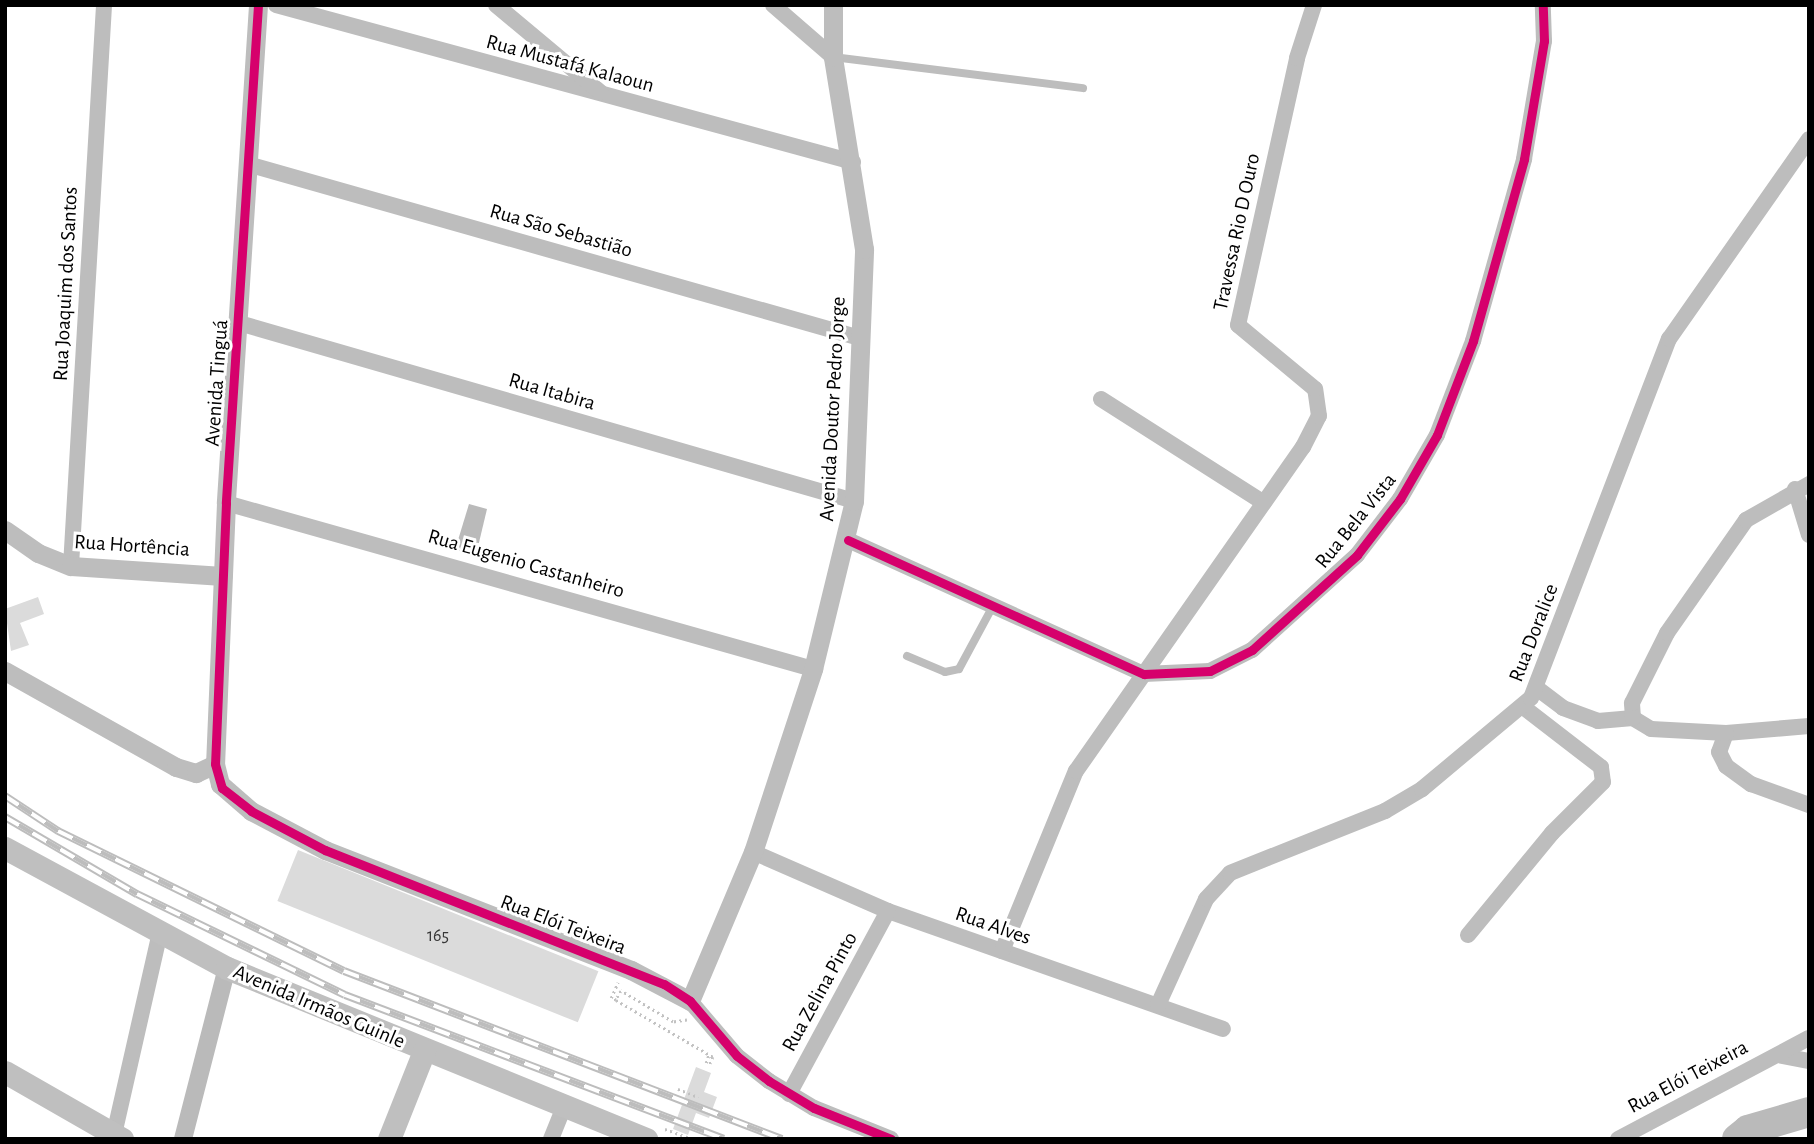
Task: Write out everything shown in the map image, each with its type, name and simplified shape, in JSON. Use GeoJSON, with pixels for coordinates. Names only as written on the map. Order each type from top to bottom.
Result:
{"type":"FeatureCollection","features":[{"type":"Feature","properties":{"kind":"main road","name":"Avenida Irmãos Guinle"},"geometry":{"type":"LineString","coordinates":[[5,848],[159,936],[424,1051],[564,1106],[655,1134]]}},
{"type":"Feature","properties":{"kind":"main road"},"geometry":{"type":"LineString","coordinates":[[389,1139],[424,1051]]}},
{"type":"Feature","properties":{"kind":"main road"},"geometry":{"type":"LineString","coordinates":[[5,1072],[116,1137]]}},
{"type":"Feature","properties":{"kind":"street","name":"Rua Joaquim dos Santos"},"geometry":{"type":"LineString","coordinates":[[71,566],[104,5]]}},
{"type":"Feature","properties":{"kind":"street","name":"Avenida Tinguá"},"geometry":{"type":"LineString","coordinates":[[215,764],[226,503],[251,165],[258,5]]}},
{"type":"Feature","properties":{"kind":"street","name":"Rua Mustafá Kalaoun"},"geometry":{"type":"LineString","coordinates":[[276,5],[853,162]]}},
{"type":"Feature","properties":{"kind":"street"},"geometry":{"type":"LineString","coordinates":[[496,5],[605,96]]}},
{"type":"Feature","properties":{"kind":"street"},"geometry":{"type":"LineString","coordinates":[[773,5],[833,57]]}},
{"type":"Feature","properties":{"kind":"street","name":"Avenida Doutor Pedro Jorge"},"geometry":{"type":"LineString","coordinates":[[690,1001],[753,852],[813,669],[848,540],[854,500],[864,249],[853,162],[833,57],[833,5]]}},
{"type":"Feature","properties":{"kind":"street","name":"Travessa Rio D Ouro"},"geometry":{"type":"LineString","coordinates":[[1002,951],[1066,789],[1303,447],[1321,406],[1304,379],[1248,339],[1238,325],[1294,71],[1314,5]]}},
{"type":"Feature","properties":{"kind":"street","name":"Rua Bela Vista"},"geometry":{"type":"LineString","coordinates":[[848,540],[1144,674],[1199,673],[1252,650],[1357,555],[1421,466],[1473,341],[1524,159],[1544,41],[1543,5]]}},
{"type":"Feature","properties":{"kind":"street","name":"Rua Doralice"},"geometry":{"type":"LineString","coordinates":[[1158,1005],[1206,899],[1230,873],[1385,811],[1422,789],[1523,707],[1538,689],[1669,339],[1809,139]]}},
{"type":"Feature","properties":{"kind":"street","name":"Rua São Sebastião"},"geometry":{"type":"LineString","coordinates":[[251,165],[860,338]]}},
{"type":"Feature","properties":{"kind":"street","name":"Rua Itabira"},"geometry":{"type":"LineString","coordinates":[[239,323],[854,500]]}},
{"type":"Feature","properties":{"kind":"street"},"geometry":{"type":"LineString","coordinates":[[1101,399],[1264,503]]}},
{"type":"Feature","properties":{"kind":"street"},"geometry":{"type":"LineString","coordinates":[[1633,718],[1632,703],[1667,633],[1746,520],[1802,487],[1809,534]]}},
{"type":"Feature","properties":{"kind":"street","name":"Rua Eugenio Castanheiro"},"geometry":{"type":"LineString","coordinates":[[226,503],[813,669]]}},
{"type":"Feature","properties":{"kind":"street","name":"Rua Hortência"},"geometry":{"type":"LineString","coordinates":[[5,530],[38,553],[71,566],[223,576]]}},
{"type":"Feature","properties":{"kind":"street"},"geometry":{"type":"LineString","coordinates":[[5,671],[176,767],[196,772],[215,764]]}},
{"type":"Feature","properties":{"kind":"street"},"geometry":{"type":"LineString","coordinates":[[1538,689],[1563,708],[1598,722],[1633,718],[1651,729],[1726,733],[1809,726]]}},
{"type":"Feature","properties":{"kind":"street"},"geometry":{"type":"LineString","coordinates":[[1468,935],[1552,833],[1603,782],[1601,767],[1523,707]]}},
{"type":"Feature","properties":{"kind":"street"},"geometry":{"type":"LineString","coordinates":[[1726,733],[1719,752],[1726,766],[1772,795],[1809,805]]}},
{"type":"Feature","properties":{"kind":"street","name":"Rua Elói Teixeira"},"geometry":{"type":"LineString","coordinates":[[215,764],[230,797],[293,835],[631,970],[690,1001],[737,1056],[789,1094],[891,1139]]}},
{"type":"Feature","properties":{"kind":"street","name":"Rua Alves"},"geometry":{"type":"LineString","coordinates":[[753,852],[888,911],[1223,1029]]}},
{"type":"Feature","properties":{"kind":"street","name":"Rua Zelina Pinto"},"geometry":{"type":"LineString","coordinates":[[789,1094],[888,911]]}},
{"type":"Feature","properties":{"kind":"street"},"geometry":{"type":"LineString","coordinates":[[116,1137],[159,936]]}},
{"type":"Feature","properties":{"kind":"street","name":"Rua Elói Teixeira"},"geometry":{"type":"LineString","coordinates":[[1618,1139],[1809,1038]]}},
{"type":"Feature","properties":{"kind":"street"},"geometry":{"type":"LineString","coordinates":[[1778,1055],[1809,1061]]}},
{"type":"Feature","properties":{"kind":"street"},"geometry":{"type":"LineString","coordinates":[[551,1139],[564,1106]]}},
{"type":"Feature","properties":{"kind":"lane"},"geometry":{"type":"LineString","coordinates":[[833,57],[1083,88]]}},
{"type":"Feature","properties":{"kind":"lane"},"geometry":{"type":"LineString","coordinates":[[907,656],[945,672],[959,669],[994,604]]}},
{"type":"Feature","properties":{"kind":"path"},"geometry":{"type":"LineString","coordinates":[[615,987],[616,1000]]}},
{"type":"Feature","properties":{"kind":"path"},"geometry":{"type":"LineString","coordinates":[[616,1000],[621,991],[673,1022]]}},
{"type":"Feature","properties":{"kind":"path"},"geometry":{"type":"LineString","coordinates":[[616,1000],[709,1054],[708,1064]]}},
{"type":"Feature","properties":{"kind":"path"},"geometry":{"type":"LineString","coordinates":[[678,1089],[696,1096]]}},
{"type":"Feature","properties":{"kind":"path"},"geometry":{"type":"LineString","coordinates":[[655,1134],[680,1133],[692,1139]]}},
{"type":"Feature","properties":{"kind":"shaded area"},"geometry":{"type":"Polygon","coordinates":[[[469,504],[487,509],[476,555],[455,550],[469,504]]]}},
{"type":"Feature","properties":{"kind":"building"},"geometry":{"type":"Polygon","coordinates":[[[38,597],[44,614],[20,623],[29,645],[11,651],[5,609],[38,597]]]}},
{"type":"Feature","properties":{"kind":"building"},"geometry":{"type":"Polygon","coordinates":[[[298,850],[598,971],[578,1022],[277,901],[298,850]]]}},
{"type":"Feature","properties":{"kind":"building"},"geometry":{"type":"Polygon","coordinates":[[[696,1067],[711,1073],[704,1092],[717,1097],[709,1118],[696,1113],[688,1135],[673,1129],[696,1067]]]}},
{"type":"Feature","properties":{"kind":"waterway"},"geometry":{"type":"LineString","coordinates":[[183,1139],[227,968]]}},
{"type":"Feature","properties":{"kind":"waterway"},"geometry":{"type":"LineString","coordinates":[[1737,1139],[1748,1130],[1809,1112]]}},
{"type":"Feature","properties":{"kind":"railway"},"geometry":{"type":"LineString","coordinates":[[5,796],[58,831],[344,971],[782,1139]]}},
{"type":"Feature","properties":{"kind":"railway"},"geometry":{"type":"LineString","coordinates":[[5,817],[137,894],[345,995],[724,1139]]}},
{"type":"Feature","properties":{"kind":"cycle path"},"geometry":{"type":"LineString","coordinates":[[258,5],[226,503],[215,764],[222,788],[251,811],[325,850],[664,984],[690,1001],[737,1056],[769,1081],[814,1108],[891,1139]]}},
{"type":"Feature","properties":{"kind":"cycle path"},"geometry":{"type":"LineString","coordinates":[[848,540],[1144,674],[1210,671],[1252,650],[1357,555],[1400,499],[1437,435],[1473,341],[1524,159],[1544,41],[1543,5]]}}]}
